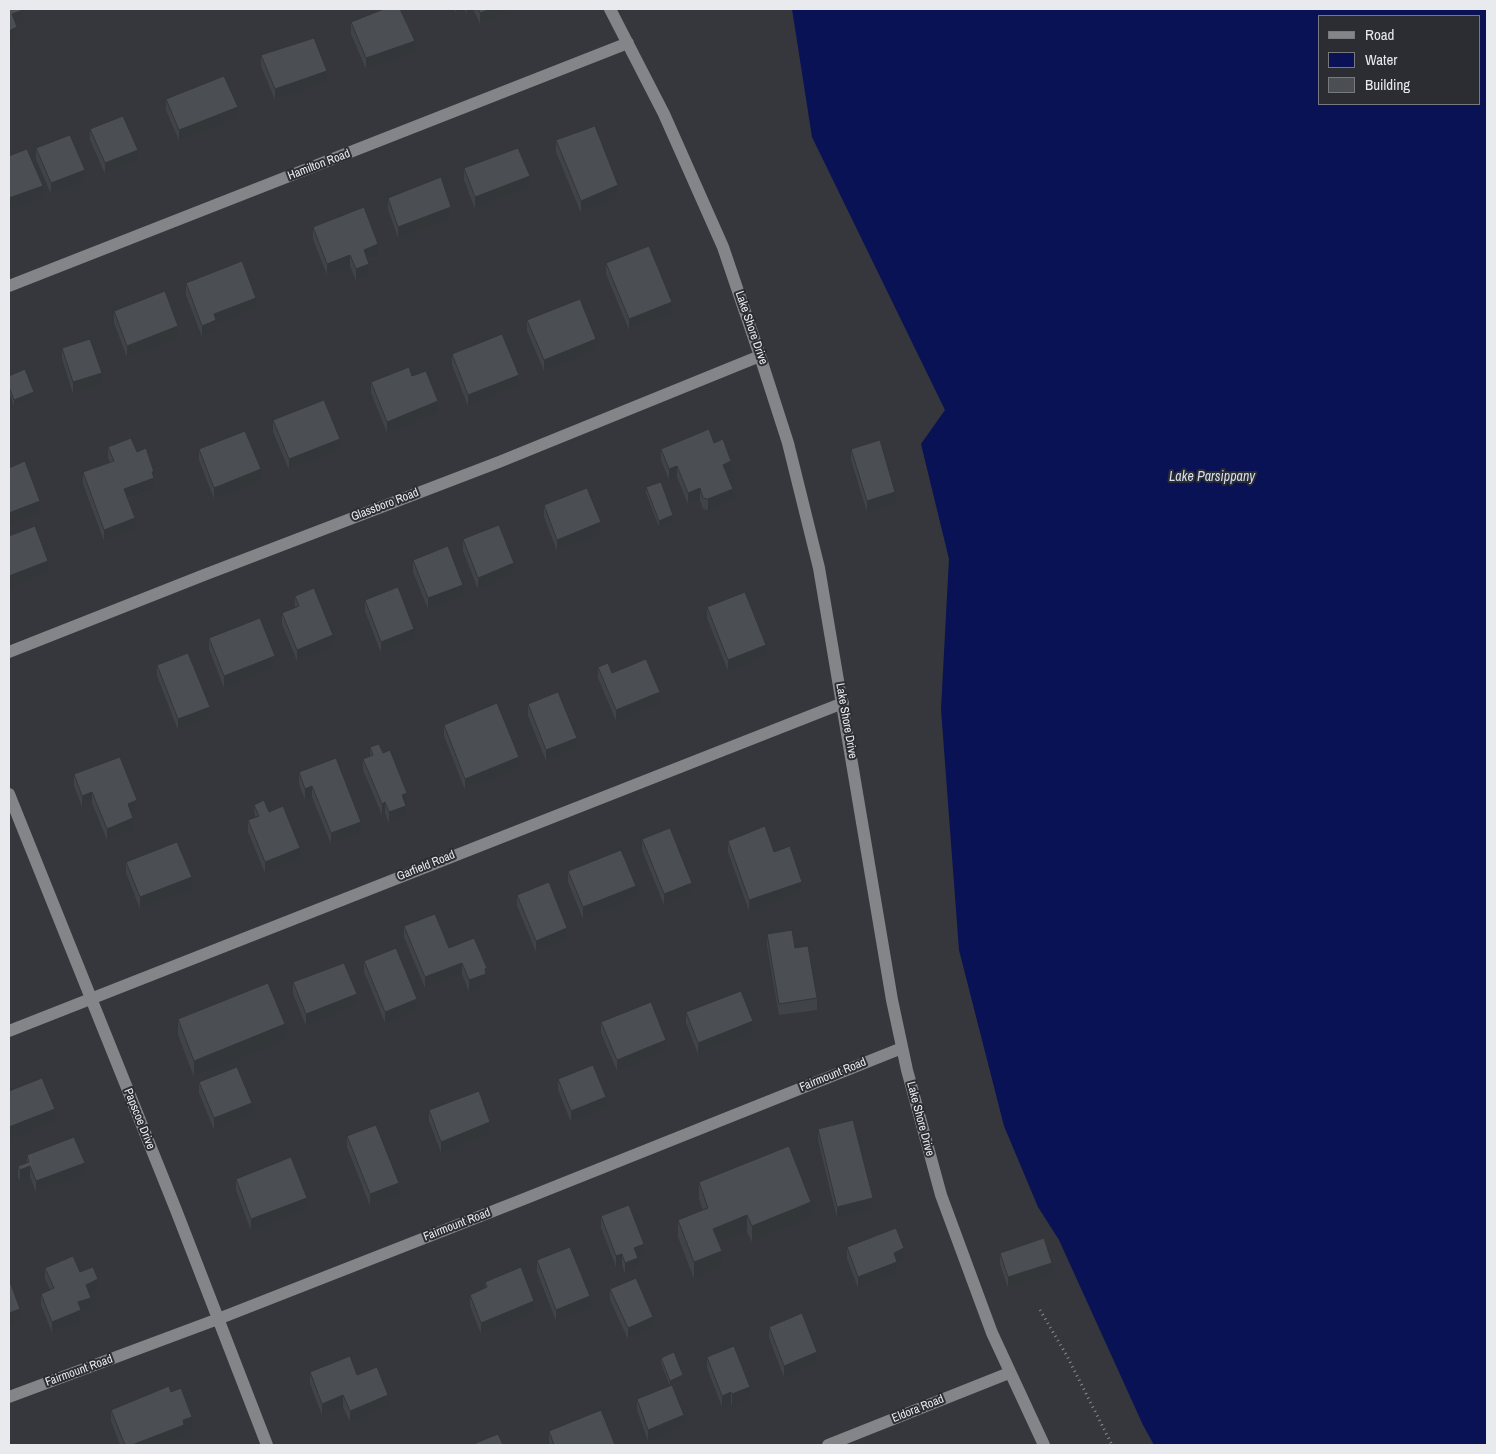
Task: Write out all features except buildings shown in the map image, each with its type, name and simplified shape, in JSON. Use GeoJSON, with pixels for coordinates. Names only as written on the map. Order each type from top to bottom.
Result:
{"type":"FeatureCollection","features":[{"type":"Feature","properties":{"kind":"street","name":"Lake Shore Drive"},"geometry":{"type":"LineString","coordinates":[[610,9],[664,114],[723,247],[788,443],[819,568],[892,1000],[907,1070],[941,1195],[992,1333],[1044,1445]]}},
{"type":"Feature","properties":{"kind":"street","name":"Hamilton Road"},"geometry":{"type":"LineString","coordinates":[[9,286],[628,44]]}},
{"type":"Feature","properties":{"kind":"street","name":"Glassboro Road"},"geometry":{"type":"LineString","coordinates":[[9,652],[490,465],[760,356]]}},
{"type":"Feature","properties":{"kind":"street","name":"Garfield Road"},"geometry":{"type":"LineString","coordinates":[[9,1030],[843,703]]}},
{"type":"Feature","properties":{"kind":"street","name":"Papscoe Drive"},"geometry":{"type":"LineString","coordinates":[[9,794],[176,1210],[267,1445]]}},
{"type":"Feature","properties":{"kind":"street","name":"Fairmount Road"},"geometry":{"type":"LineString","coordinates":[[9,1397],[218,1319],[902,1048]]}},
{"type":"Feature","properties":{"kind":"street","name":"Eldora Road"},"geometry":{"type":"LineString","coordinates":[[828,1445],[1009,1372]]}},
{"type":"Feature","properties":{"kind":"path"},"geometry":{"type":"LineString","coordinates":[[1040,1310],[1067,1356],[1112,1445]]}},
{"type":"Feature","properties":{"kind":"water","name":"Lake Parsippany"},"geometry":{"type":"Polygon","coordinates":[[[792,9],[1487,9],[1487,1445],[1154,1445],[1143,1425],[1059,1240],[1038,1207],[1004,1126],[959,950],[941,709],[949,559],[921,444],[945,410],[812,137],[792,9]]]}}]}
